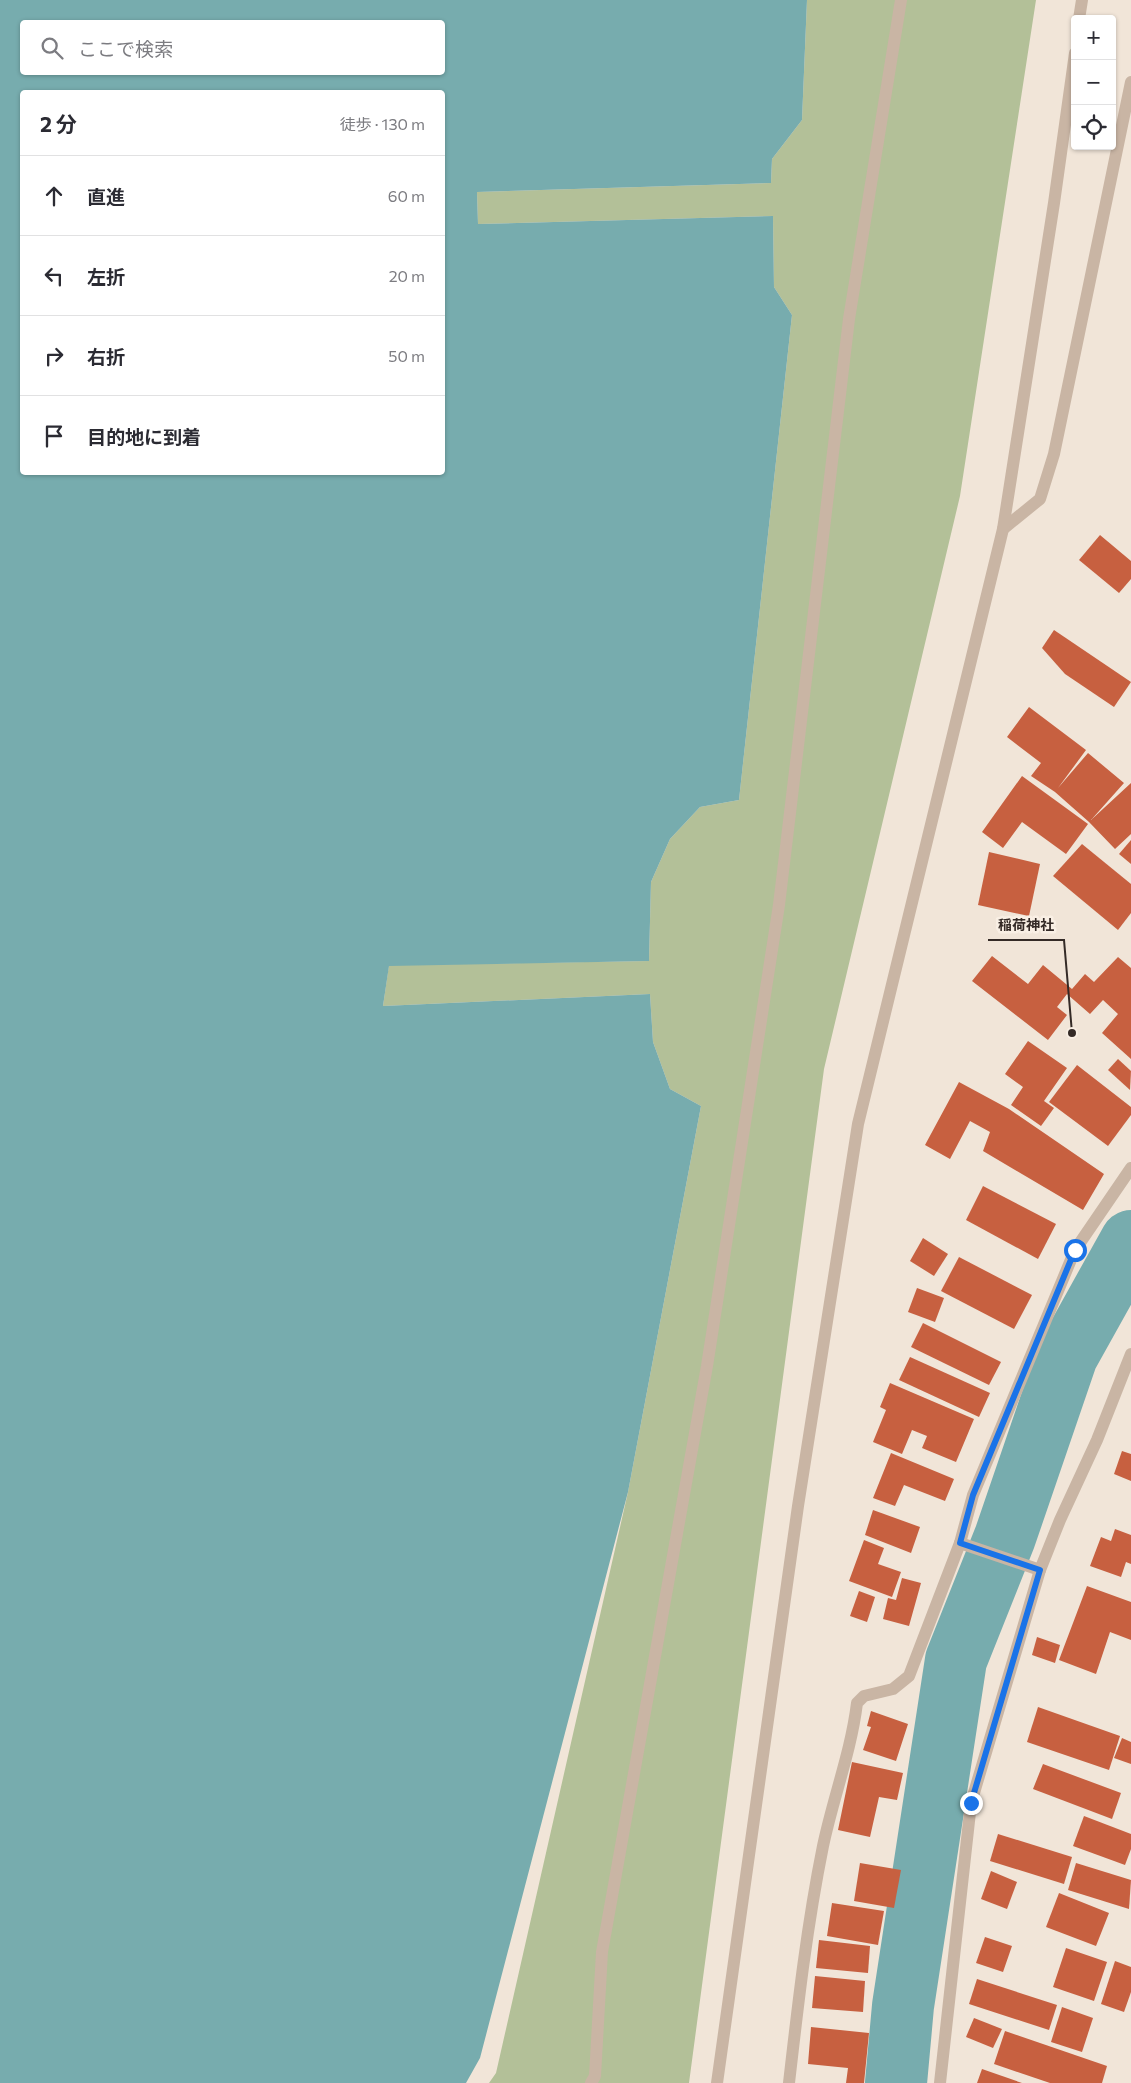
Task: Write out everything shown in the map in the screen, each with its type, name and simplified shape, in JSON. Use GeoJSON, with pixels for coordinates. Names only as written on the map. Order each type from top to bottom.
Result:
{"type":"FeatureCollection","features":[{"type":"Feature","properties":{"kind":"street"},"geometry":{"type":"LineString","coordinates":[[591,2083],[595,2076],[602,1952],[707,1366],[779,905],[849,319],[901,0]]}},
{"type":"Feature","properties":{"kind":"street"},"geometry":{"type":"LineString","coordinates":[[1080,15],[1082,0]]}},
{"type":"Feature","properties":{"kind":"street"},"geometry":{"type":"LineString","coordinates":[[717,2083],[798,1506],[858,1124],[1004,529],[1053,212],[1074,60]]}},
{"type":"Feature","properties":{"kind":"street"},"geometry":{"type":"LineString","coordinates":[[1004,529],[1040,499],[1054,454],[1131,82]]}},
{"type":"Feature","properties":{"kind":"street"},"geometry":{"type":"LineString","coordinates":[[789,2083],[803,1956],[824,1845],[854,1734],[857,1702],[864,1696],[893,1689],[908,1676],[960,1543],[973,1495],[1075,1250],[1131,1168]]}},
{"type":"Feature","properties":{"kind":"street"},"geometry":{"type":"LineString","coordinates":[[940,2083],[971,1803],[1040,1570],[1060,1520],[1097,1440],[1131,1354]]}},
{"type":"Feature","properties":{"kind":"street"},"geometry":{"type":"LineString","coordinates":[[960,1543],[1040,1570]]}},
{"type":"Feature","properties":{"kind":"green space"},"geometry":{"type":"Polygon","coordinates":[[[807,0],[1036,0],[960,496],[824,1069],[689,2083],[489,2083],[496,2073],[628,1492],[701,1106],[670,1089],[653,1042],[650,994],[383,1006],[389,965],[649,961],[651,882],[670,839],[700,807],[739,800],[792,315],[774,287],[773,216],[478,224],[477,192],[771,183],[772,159],[802,120],[807,0]]]}},
{"type":"Feature","properties":{"kind":"water"},"geometry":{"type":"Polygon","coordinates":[[[0,0],[807,0],[802,120],[772,159],[771,183],[477,192],[478,224],[773,216],[774,287],[792,315],[739,800],[700,807],[670,839],[651,882],[649,961],[389,966],[383,1006],[650,994],[653,1042],[670,1089],[701,1106],[628,1492],[480,2058],[466,2083],[0,2083],[0,0]]]}},
{"type":"Feature","properties":{"kind":"building"},"geometry":{"type":"Polygon","coordinates":[[[1100,535],[1131,561],[1131,579],[1119,593],[1079,560],[1100,535]]]}},
{"type":"Feature","properties":{"kind":"building"},"geometry":{"type":"Polygon","coordinates":[[[1054,630],[1131,682],[1114,707],[1065,674],[1042,648],[1054,630]]]}},
{"type":"Feature","properties":{"kind":"building"},"geometry":{"type":"Polygon","coordinates":[[[1029,707],[1086,750],[1058,788],[1088,753],[1124,783],[1091,820],[1131,783],[1131,834],[1115,849],[1089,822],[1055,792],[1031,776],[1041,763],[1007,737],[1029,707]]]}},
{"type":"Feature","properties":{"kind":"building"},"geometry":{"type":"Polygon","coordinates":[[[1022,776],[1088,824],[1066,854],[1022,822],[1003,848],[982,832],[1022,776]]]}},
{"type":"Feature","properties":{"kind":"building"},"geometry":{"type":"Polygon","coordinates":[[[1131,840],[1131,864],[1119,854],[1131,840]]]}},
{"type":"Feature","properties":{"kind":"building"},"geometry":{"type":"Polygon","coordinates":[[[1082,844],[1131,884],[1131,913],[1118,930],[1053,876],[1082,844]]]}},
{"type":"Feature","properties":{"kind":"building"},"geometry":{"type":"Polygon","coordinates":[[[989,852],[1040,864],[1029,916],[978,905],[989,852]]]}},
{"type":"Feature","properties":{"kind":"building"},"geometry":{"type":"Polygon","coordinates":[[[992,956],[1028,984],[1043,965],[1072,989],[1085,974],[1094,982],[1118,957],[1131,968],[1131,1059],[1102,1033],[1118,1014],[1103,1000],[1090,1014],[1067,994],[1057,1007],[1067,1015],[1048,1040],[972,981],[992,956]]]}},
{"type":"Feature","properties":{"kind":"building"},"geometry":{"type":"Polygon","coordinates":[[[1028,1041],[1067,1068],[1044,1101],[1054,1108],[1041,1126],[1011,1105],[1023,1087],[1005,1074],[1028,1041]]]}},
{"type":"Feature","properties":{"kind":"building"},"geometry":{"type":"Polygon","coordinates":[[[1118,1059],[1131,1071],[1130,1090],[1108,1070],[1118,1059]]]}},
{"type":"Feature","properties":{"kind":"building"},"geometry":{"type":"Polygon","coordinates":[[[1077,1065],[1131,1107],[1131,1115],[1108,1146],[1049,1102],[1077,1065]]]}},
{"type":"Feature","properties":{"kind":"building"},"geometry":{"type":"Polygon","coordinates":[[[959,1082],[1009,1109],[1104,1174],[1083,1210],[983,1151],[990,1132],[970,1121],[950,1159],[925,1145],[959,1082]]]}},
{"type":"Feature","properties":{"kind":"building"},"geometry":{"type":"Polygon","coordinates":[[[983,1186],[1056,1224],[1038,1259],[966,1220],[983,1186]]]}},
{"type":"Feature","properties":{"kind":"building"},"geometry":{"type":"Polygon","coordinates":[[[923,1238],[948,1254],[934,1276],[910,1261],[923,1238]]]}},
{"type":"Feature","properties":{"kind":"building"},"geometry":{"type":"Polygon","coordinates":[[[959,1257],[1032,1295],[1014,1329],[941,1291],[959,1257]]]}},
{"type":"Feature","properties":{"kind":"building"},"geometry":{"type":"Polygon","coordinates":[[[917,1288],[944,1298],[935,1322],[908,1312],[917,1288]]]}},
{"type":"Feature","properties":{"kind":"building"},"geometry":{"type":"Polygon","coordinates":[[[923,1323],[1001,1362],[989,1385],[911,1347],[923,1323]]]}},
{"type":"Feature","properties":{"kind":"building"},"geometry":{"type":"Polygon","coordinates":[[[910,1357],[990,1393],[979,1417],[899,1380],[910,1357]]]}},
{"type":"Feature","properties":{"kind":"building"},"geometry":{"type":"Polygon","coordinates":[[[890,1383],[974,1419],[956,1462],[922,1448],[927,1436],[912,1430],[902,1454],[873,1442],[886,1410],[880,1407],[890,1383]]]}},
{"type":"Feature","properties":{"kind":"building"},"geometry":{"type":"Polygon","coordinates":[[[1122,1451],[1131,1454],[1131,1481],[1114,1474],[1122,1451]]]}},
{"type":"Feature","properties":{"kind":"building"},"geometry":{"type":"Polygon","coordinates":[[[891,1453],[954,1479],[945,1501],[904,1485],[895,1506],[873,1498],[891,1453]]]}},
{"type":"Feature","properties":{"kind":"building"},"geometry":{"type":"Polygon","coordinates":[[[873,1510],[920,1527],[911,1553],[865,1535],[873,1510]]]}},
{"type":"Feature","properties":{"kind":"building"},"geometry":{"type":"Polygon","coordinates":[[[1115,1529],[1131,1535],[1131,1564],[1126,1562],[1121,1577],[1090,1566],[1101,1537],[1111,1541],[1115,1529]]]}},
{"type":"Feature","properties":{"kind":"building"},"geometry":{"type":"Polygon","coordinates":[[[864,1540],[884,1548],[878,1564],[901,1572],[892,1597],[849,1581],[864,1540]]]}},
{"type":"Feature","properties":{"kind":"building"},"geometry":{"type":"Polygon","coordinates":[[[902,1578],[921,1583],[909,1626],[883,1619],[888,1598],[896,1600],[902,1578]]]}},
{"type":"Feature","properties":{"kind":"building"},"geometry":{"type":"Polygon","coordinates":[[[1087,1586],[1131,1602],[1131,1640],[1110,1632],[1096,1674],[1059,1660],[1087,1586]]]}},
{"type":"Feature","properties":{"kind":"building"},"geometry":{"type":"Polygon","coordinates":[[[859,1591],[875,1597],[867,1622],[850,1616],[859,1591]]]}},
{"type":"Feature","properties":{"kind":"building"},"geometry":{"type":"Polygon","coordinates":[[[1037,1637],[1060,1645],[1055,1663],[1032,1655],[1037,1637]]]}},
{"type":"Feature","properties":{"kind":"building"},"geometry":{"type":"Polygon","coordinates":[[[1038,1707],[1120,1736],[1109,1770],[1027,1742],[1038,1707]]]}},
{"type":"Feature","properties":{"kind":"building"},"geometry":{"type":"Polygon","coordinates":[[[871,1711],[908,1724],[896,1761],[863,1750],[871,1727],[867,1726],[871,1711]]]}},
{"type":"Feature","properties":{"kind":"building"},"geometry":{"type":"Polygon","coordinates":[[[1122,1738],[1131,1742],[1131,1764],[1114,1758],[1122,1738]]]}},
{"type":"Feature","properties":{"kind":"building"},"geometry":{"type":"Polygon","coordinates":[[[852,1762],[903,1773],[897,1800],[879,1797],[870,1837],[838,1830],[852,1762]]]}},
{"type":"Feature","properties":{"kind":"building"},"geometry":{"type":"Polygon","coordinates":[[[1043,1764],[1121,1793],[1112,1819],[1033,1789],[1043,1764]]]}},
{"type":"Feature","properties":{"kind":"building"},"geometry":{"type":"Polygon","coordinates":[[[1084,1816],[1131,1834],[1131,1849],[1125,1865],[1073,1846],[1084,1816]]]}},
{"type":"Feature","properties":{"kind":"building"},"geometry":{"type":"Polygon","coordinates":[[[998,1834],[1072,1857],[1064,1884],[990,1861],[998,1834]]]}},
{"type":"Feature","properties":{"kind":"building"},"geometry":{"type":"Polygon","coordinates":[[[860,1863],[901,1870],[894,1908],[854,1901],[860,1863]]]}},
{"type":"Feature","properties":{"kind":"building"},"geometry":{"type":"Polygon","coordinates":[[[1076,1863],[1131,1880],[1129,1909],[1068,1890],[1076,1863]]]}},
{"type":"Feature","properties":{"kind":"building"},"geometry":{"type":"Polygon","coordinates":[[[991,1871],[1017,1882],[1007,1909],[981,1899],[991,1871]]]}},
{"type":"Feature","properties":{"kind":"building"},"geometry":{"type":"Polygon","coordinates":[[[1059,1893],[1109,1913],[1096,1946],[1046,1927],[1059,1893]]]}},
{"type":"Feature","properties":{"kind":"building"},"geometry":{"type":"Polygon","coordinates":[[[832,1903],[884,1911],[878,1945],[827,1936],[832,1903]]]}},
{"type":"Feature","properties":{"kind":"building"},"geometry":{"type":"Polygon","coordinates":[[[985,1937],[1012,1946],[1003,1972],[976,1963],[985,1937]]]}},
{"type":"Feature","properties":{"kind":"building"},"geometry":{"type":"Polygon","coordinates":[[[819,1940],[870,1946],[868,1973],[816,1968],[819,1940]]]}},
{"type":"Feature","properties":{"kind":"building"},"geometry":{"type":"Polygon","coordinates":[[[1066,1948],[1107,1962],[1094,2001],[1053,1987],[1066,1948]]]}},
{"type":"Feature","properties":{"kind":"building"},"geometry":{"type":"Polygon","coordinates":[[[1115,1961],[1131,1967],[1131,1992],[1124,2012],[1101,2004],[1115,1961]]]}},
{"type":"Feature","properties":{"kind":"building"},"geometry":{"type":"Polygon","coordinates":[[[815,1976],[865,1981],[863,2012],[812,2008],[815,1976]]]}},
{"type":"Feature","properties":{"kind":"building"},"geometry":{"type":"Polygon","coordinates":[[[977,1979],[1057,2005],[1049,2030],[969,2004],[977,1979]]]}},
{"type":"Feature","properties":{"kind":"building"},"geometry":{"type":"Polygon","coordinates":[[[1062,2007],[1093,2018],[1082,2052],[1051,2042],[1062,2007]]]}},
{"type":"Feature","properties":{"kind":"building"},"geometry":{"type":"Polygon","coordinates":[[[974,2018],[1002,2029],[993,2048],[966,2037],[974,2018]]]}},
{"type":"Feature","properties":{"kind":"building"},"geometry":{"type":"Polygon","coordinates":[[[811,2027],[869,2033],[864,2083],[846,2083],[848,2068],[808,2064],[811,2027]]]}},
{"type":"Feature","properties":{"kind":"building"},"geometry":{"type":"Polygon","coordinates":[[[1005,2031],[1107,2066],[1102,2083],[1050,2083],[994,2064],[1005,2031]]]}},
{"type":"Feature","properties":{"kind":"building"},"geometry":{"type":"Polygon","coordinates":[[[982,2069],[1022,2083],[977,2083],[982,2069]]]}},
{"type":"Feature","properties":{"kind":"waterway"},"geometry":{"type":"LineString","coordinates":[[896,2083],[903,2006],[956,1660],[1005,1537],[1067,1356],[1131,1241]]}},
{"type":"Feature","properties":{"kind":"place","name":"稲荷神社"},"geometry":{"type":"Point","coordinates":[1072,1033]}},
{"type":"Feature","properties":{"kind":"route"},"geometry":{"type":"LineString","coordinates":[[971,1803],[1040,1570],[960,1543],[973,1495],[1075,1250]]}}]}
